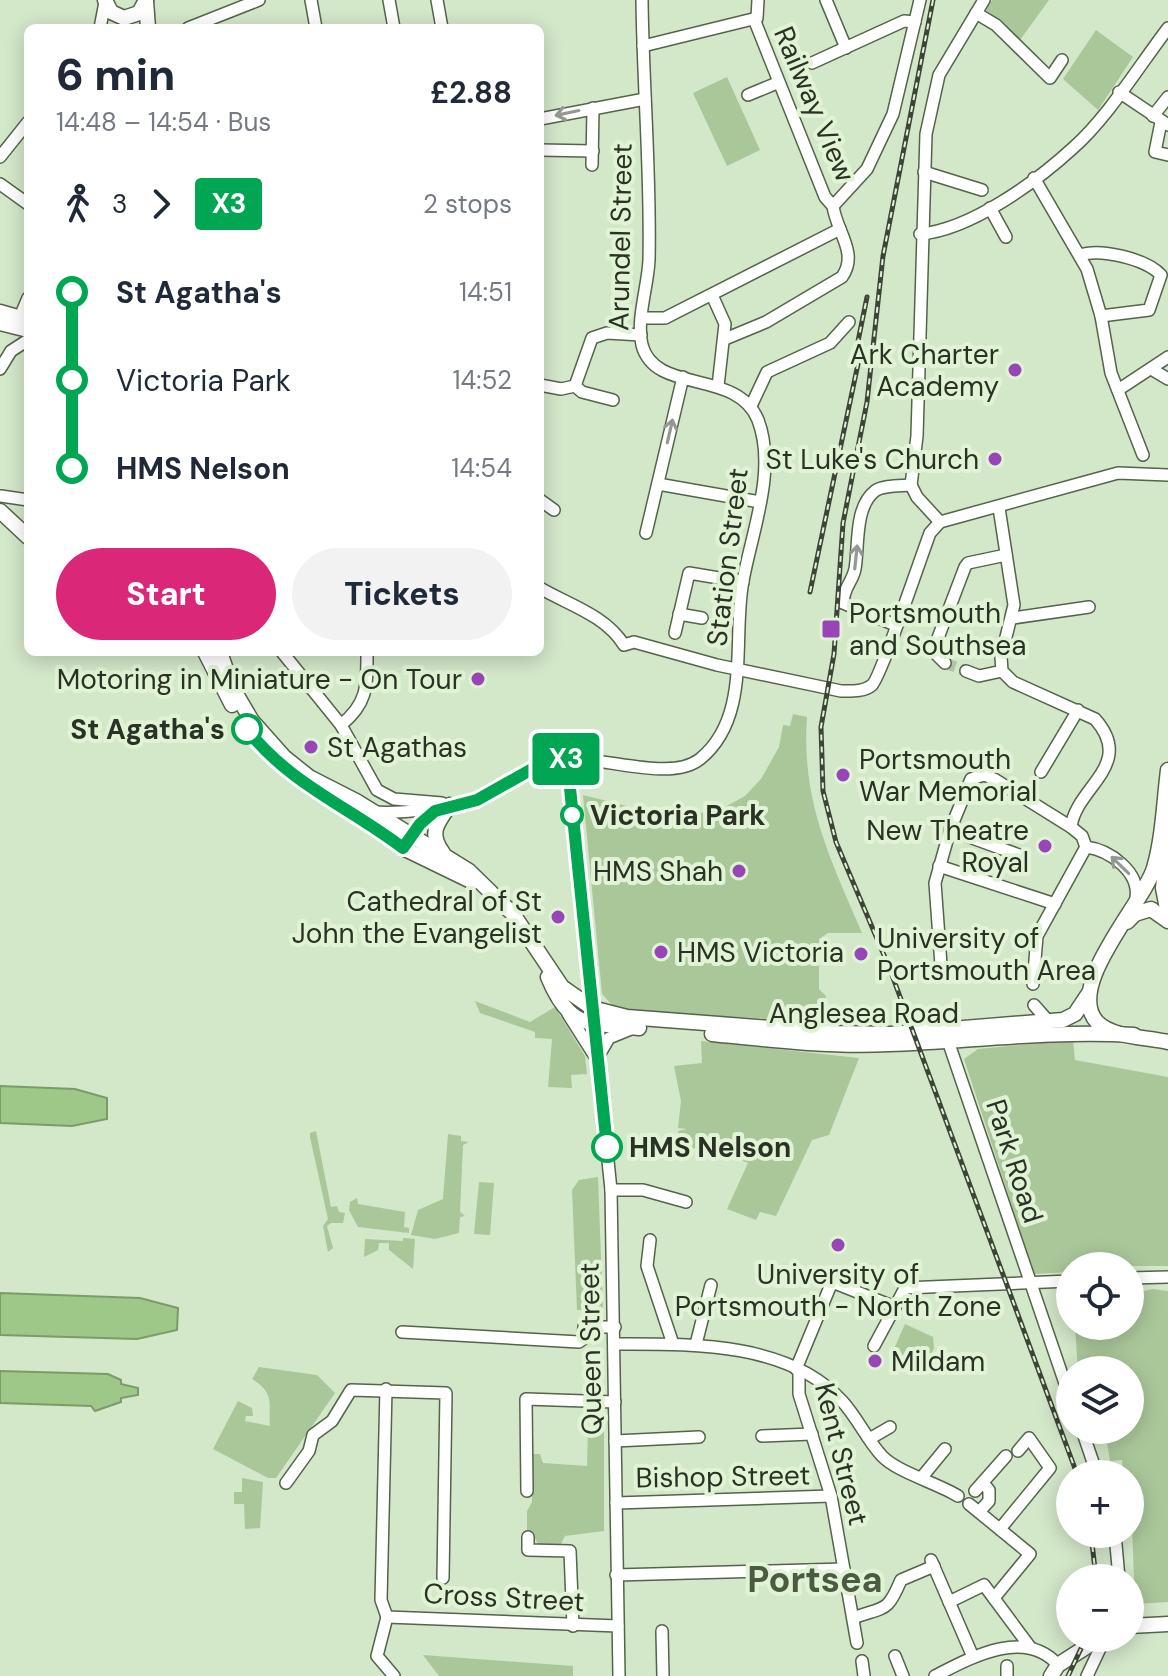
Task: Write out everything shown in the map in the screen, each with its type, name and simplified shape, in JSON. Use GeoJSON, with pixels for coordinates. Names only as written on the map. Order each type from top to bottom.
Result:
{"type":"FeatureCollection","features":[{"type":"Feature","properties":{"kind":"main road"},"geometry":{"type":"LineString","coordinates":[[126,18],[139,13],[146,0]]}},
{"type":"Feature","properties":{"kind":"main road"},"geometry":{"type":"LineString","coordinates":[[146,0],[146,24]]}},
{"type":"Feature","properties":{"kind":"main road"},"geometry":{"type":"LineString","coordinates":[[105,1],[111,12],[138,24]]}},
{"type":"Feature","properties":{"kind":"main road"},"geometry":{"type":"LineString","coordinates":[[0,312],[24,318]]}},
{"type":"Feature","properties":{"kind":"main road"},"geometry":{"type":"LineString","coordinates":[[0,323],[24,329]]}},
{"type":"Feature","properties":{"kind":"main road"},"geometry":{"type":"LineString","coordinates":[[0,511],[24,533]]}},
{"type":"Feature","properties":{"kind":"main road"},"geometry":{"type":"LineString","coordinates":[[207,656],[244,725],[278,764],[493,891]]}},
{"type":"Feature","properties":{"kind":"main road"},"geometry":{"type":"LineString","coordinates":[[214,656],[219,681]]}},
{"type":"Feature","properties":{"kind":"main road"},"geometry":{"type":"LineString","coordinates":[[221,656],[232,687],[252,721],[271,744],[309,777],[375,812],[405,841],[445,855],[493,891],[513,914],[554,977],[593,1015]]}},
{"type":"Feature","properties":{"kind":"main road"},"geometry":{"type":"LineString","coordinates":[[1168,770],[1154,869],[1114,938],[1089,993],[1095,1019],[1107,1028],[1168,1042]]}},
{"type":"Feature","properties":{"kind":"main road"},"geometry":{"type":"LineString","coordinates":[[445,855],[435,841],[434,830],[450,805]]}},
{"type":"Feature","properties":{"kind":"main road"},"geometry":{"type":"LineString","coordinates":[[1114,938],[1131,917],[1146,910],[1167,911],[1163,888],[1168,842]]}},
{"type":"Feature","properties":{"kind":"main road"},"geometry":{"type":"LineString","coordinates":[[540,957],[568,1014],[593,1015]]}},
{"type":"Feature","properties":{"kind":"main road","name":"Anglesea Road"},"geometry":{"type":"LineString","coordinates":[[593,1015],[773,1030],[947,1036],[1049,1022],[1071,1016],[1089,993]]}},
{"type":"Feature","properties":{"kind":"main road","name":"Anglesea Road"},"geometry":{"type":"LineString","coordinates":[[593,1015],[640,1028],[835,1044],[1071,1032],[1134,1035]]}},
{"type":"Feature","properties":{"kind":"main road"},"geometry":{"type":"LineString","coordinates":[[1144,1625],[1168,1624]]}},
{"type":"Feature","properties":{"kind":"main road"},"geometry":{"type":"LineString","coordinates":[[1054,1671],[1082,1652]]}},
{"type":"Feature","properties":{"kind":"street"},"geometry":{"type":"LineString","coordinates":[[198,24],[259,0]]}},
{"type":"Feature","properties":{"kind":"street"},"geometry":{"type":"LineString","coordinates":[[311,0],[315,24]]}},
{"type":"Feature","properties":{"kind":"street"},"geometry":{"type":"LineString","coordinates":[[389,0],[393,24]]}},
{"type":"Feature","properties":{"kind":"street"},"geometry":{"type":"LineString","coordinates":[[437,0],[441,24]]}},
{"type":"Feature","properties":{"kind":"street","name":"Arundel Street"},"geometry":{"type":"LineString","coordinates":[[642,0],[649,260],[641,335],[645,351],[657,367],[718,386],[751,406]]}},
{"type":"Feature","properties":{"kind":"street"},"geometry":{"type":"LineString","coordinates":[[643,46],[754,19],[760,12],[758,0]]}},
{"type":"Feature","properties":{"kind":"street"},"geometry":{"type":"LineString","coordinates":[[826,0],[846,48]]}},
{"type":"Feature","properties":{"kind":"street"},"geometry":{"type":"LineString","coordinates":[[833,206],[875,155],[903,81],[920,0]]}},
{"type":"Feature","properties":{"kind":"street"},"geometry":{"type":"LineString","coordinates":[[940,522],[917,497],[911,485],[917,436],[920,234],[926,134],[939,75],[984,0]]}},
{"type":"Feature","properties":{"kind":"street"},"geometry":{"type":"LineString","coordinates":[[101,24],[105,1]]}},
{"type":"Feature","properties":{"kind":"street"},"geometry":{"type":"LineString","coordinates":[[976,13],[996,25],[1050,78],[1062,60]]}},
{"type":"Feature","properties":{"kind":"street"},"geometry":{"type":"LineString","coordinates":[[110,24],[126,18]]}},
{"type":"Feature","properties":{"kind":"street","name":"Railway View"},"geometry":{"type":"LineString","coordinates":[[725,339],[766,322],[842,277],[847,271],[849,251],[833,206],[825,197],[777,83],[754,19]]}},
{"type":"Feature","properties":{"kind":"street"},"geometry":{"type":"LineString","coordinates":[[812,63],[904,21],[915,22]]}},
{"type":"Feature","properties":{"kind":"street"},"geometry":{"type":"LineString","coordinates":[[920,234],[935,233],[990,208],[1074,148],[1168,28]]}},
{"type":"Feature","properties":{"kind":"street"},"geometry":{"type":"LineString","coordinates":[[748,95],[777,83]]}},
{"type":"Feature","properties":{"kind":"street"},"geometry":{"type":"LineString","coordinates":[[1119,92],[1161,121]]}},
{"type":"Feature","properties":{"kind":"street"},"geometry":{"type":"LineString","coordinates":[[1168,97],[1155,152],[1168,155]]}},
{"type":"Feature","properties":{"kind":"street"},"geometry":{"type":"LineString","coordinates":[[544,118],[645,99]]}},
{"type":"Feature","properties":{"kind":"street"},"geometry":{"type":"LineString","coordinates":[[592,165],[593,108]]}},
{"type":"Feature","properties":{"kind":"street"},"geometry":{"type":"LineString","coordinates":[[0,157],[24,127]]}},
{"type":"Feature","properties":{"kind":"street"},"geometry":{"type":"LineString","coordinates":[[544,150],[593,151]]}},
{"type":"Feature","properties":{"kind":"street"},"geometry":{"type":"LineString","coordinates":[[924,172],[982,190]]}},
{"type":"Feature","properties":{"kind":"street"},"geometry":{"type":"LineString","coordinates":[[1034,178],[1080,255],[1095,288],[1111,373],[1143,455]]}},
{"type":"Feature","properties":{"kind":"street"},"geometry":{"type":"LineString","coordinates":[[0,184],[24,201]]}},
{"type":"Feature","properties":{"kind":"street"},"geometry":{"type":"LineString","coordinates":[[990,208],[1006,237]]}},
{"type":"Feature","properties":{"kind":"street"},"geometry":{"type":"LineString","coordinates":[[643,318],[665,318],[840,229]]}},
{"type":"Feature","properties":{"kind":"street"},"geometry":{"type":"LineString","coordinates":[[1080,255],[1092,251],[1153,266],[1161,275],[1149,310],[1101,316]]}},
{"type":"Feature","properties":{"kind":"street"},"geometry":{"type":"LineString","coordinates":[[712,295],[725,324],[718,386]]}},
{"type":"Feature","properties":{"kind":"street"},"geometry":{"type":"LineString","coordinates":[[751,406],[762,389],[767,372],[830,343],[849,322]]}},
{"type":"Feature","properties":{"kind":"street"},"geometry":{"type":"LineString","coordinates":[[575,386],[592,338],[607,333],[641,335]]}},
{"type":"Feature","properties":{"kind":"street"},"geometry":{"type":"LineString","coordinates":[[0,369],[11,351],[24,343]]}},
{"type":"Feature","properties":{"kind":"street"},"geometry":{"type":"LineString","coordinates":[[1118,390],[1153,370],[1168,357]]}},
{"type":"Feature","properties":{"kind":"street"},"geometry":{"type":"LineString","coordinates":[[1153,370],[1168,379]]}},
{"type":"Feature","properties":{"kind":"street"},"geometry":{"type":"LineString","coordinates":[[646,533],[683,377]]}},
{"type":"Feature","properties":{"kind":"street"},"geometry":{"type":"LineString","coordinates":[[544,386],[561,389],[575,386]]}},
{"type":"Feature","properties":{"kind":"street"},"geometry":{"type":"LineString","coordinates":[[575,386],[582,392],[613,400]]}},
{"type":"Feature","properties":{"kind":"street","name":"Station Street"},"geometry":{"type":"LineString","coordinates":[[567,759],[656,768],[693,763],[711,748],[720,733],[739,668],[743,582],[760,502],[763,441],[751,406]]}},
{"type":"Feature","properties":{"kind":"street"},"geometry":{"type":"LineString","coordinates":[[544,590],[596,617],[615,631],[624,645],[634,642],[849,691],[873,684],[881,674],[895,625],[930,533],[940,522],[1118,473],[1168,475]]}},
{"type":"Feature","properties":{"kind":"street"},"geometry":{"type":"LineString","coordinates":[[658,484],[760,502]]}},
{"type":"Feature","properties":{"kind":"street"},"geometry":{"type":"LineString","coordinates":[[895,625],[843,603],[844,587],[854,573],[861,523],[872,493],[878,489],[911,485]]}},
{"type":"Feature","properties":{"kind":"street"},"geometry":{"type":"LineString","coordinates":[[1,496],[24,499]]}},
{"type":"Feature","properties":{"kind":"street"},"geometry":{"type":"LineString","coordinates":[[544,503],[554,510]]}},
{"type":"Feature","properties":{"kind":"street"},"geometry":{"type":"LineString","coordinates":[[999,508],[1013,618],[1001,657],[1002,671],[1013,682],[1095,719],[1104,729],[1109,754],[1107,766],[1071,827]]}},
{"type":"Feature","properties":{"kind":"street"},"geometry":{"type":"LineString","coordinates":[[945,663],[933,651],[965,567],[968,563],[1006,555]]}},
{"type":"Feature","properties":{"kind":"street"},"geometry":{"type":"LineString","coordinates":[[675,633],[689,573],[743,582]]}},
{"type":"Feature","properties":{"kind":"street"},"geometry":{"type":"LineString","coordinates":[[1013,618],[1089,607]]}},
{"type":"Feature","properties":{"kind":"street"},"geometry":{"type":"LineString","coordinates":[[679,614],[702,618]]}},
{"type":"Feature","properties":{"kind":"street"},"geometry":{"type":"LineString","coordinates":[[285,656],[341,725],[367,777],[384,796],[450,805]]}},
{"type":"Feature","properties":{"kind":"street"},"geometry":{"type":"LineString","coordinates":[[341,725],[359,710],[365,695],[367,656]]}},
{"type":"Feature","properties":{"kind":"street"},"geometry":{"type":"LineString","coordinates":[[966,671],[986,676],[1002,671]]}},
{"type":"Feature","properties":{"kind":"street"},"geometry":{"type":"LineString","coordinates":[[1041,772],[1078,710]]}},
{"type":"Feature","properties":{"kind":"street"},"geometry":{"type":"LineString","coordinates":[[375,812],[399,813],[477,800],[541,764],[567,759]]}},
{"type":"Feature","properties":{"kind":"street","name":"Queen Street"},"geometry":{"type":"LineString","coordinates":[[567,759],[611,1190],[619,1676]]}},
{"type":"Feature","properties":{"kind":"street"},"geometry":{"type":"LineString","coordinates":[[941,965],[935,883],[939,866],[968,783],[976,776],[989,776],[1071,827],[1082,836],[1086,847],[1037,936],[1033,984]]}},
{"type":"Feature","properties":{"kind":"street"},"geometry":{"type":"LineString","coordinates":[[405,841],[429,815],[450,805]]}},
{"type":"Feature","properties":{"kind":"street"},"geometry":{"type":"LineString","coordinates":[[950,830],[1022,856]]}},
{"type":"Feature","properties":{"kind":"street"},"geometry":{"type":"LineString","coordinates":[[1086,847],[1104,851],[1121,864],[1134,880],[1136,898]]}},
{"type":"Feature","properties":{"kind":"street"},"geometry":{"type":"LineString","coordinates":[[939,866],[1055,904]]}},
{"type":"Feature","properties":{"kind":"street"},"geometry":{"type":"LineString","coordinates":[[1034,1005],[1049,1022]]}},
{"type":"Feature","properties":{"kind":"street"},"geometry":{"type":"LineString","coordinates":[[568,1014],[597,1062]]}},
{"type":"Feature","properties":{"kind":"street"},"geometry":{"type":"LineString","coordinates":[[597,1062],[609,1038],[624,1030],[640,1028]]}},
{"type":"Feature","properties":{"kind":"street","name":"Park Road"},"geometry":{"type":"LineString","coordinates":[[947,1036],[1056,1359]]}},
{"type":"Feature","properties":{"kind":"street"},"geometry":{"type":"LineString","coordinates":[[611,1190],[638,1189],[686,1202]]}},
{"type":"Feature","properties":{"kind":"street"},"geometry":{"type":"LineString","coordinates":[[650,1240],[647,1266],[673,1344]]}},
{"type":"Feature","properties":{"kind":"street"},"geometry":{"type":"LineString","coordinates":[[1144,1278],[1168,1277]]}},
{"type":"Feature","properties":{"kind":"street"},"geometry":{"type":"LineString","coordinates":[[797,1370],[832,1282],[895,1307]]}},
{"type":"Feature","properties":{"kind":"street"},"geometry":{"type":"LineString","coordinates":[[874,1346],[905,1288],[1056,1282]]}},
{"type":"Feature","properties":{"kind":"street"},"geometry":{"type":"LineString","coordinates":[[696,1344],[711,1285]]}},
{"type":"Feature","properties":{"kind":"street"},"geometry":{"type":"LineString","coordinates":[[400,1334],[579,1342],[583,1339],[584,1322],[615,1327]]}},
{"type":"Feature","properties":{"kind":"street"},"geometry":{"type":"LineString","coordinates":[[615,1344],[696,1344],[768,1357],[797,1370],[842,1400],[882,1456],[958,1496]]}},
{"type":"Feature","properties":{"kind":"street","name":"Kent Street"},"geometry":{"type":"LineString","coordinates":[[797,1370],[799,1394],[831,1496],[857,1643]]}},
{"type":"Feature","properties":{"kind":"street"},"geometry":{"type":"LineString","coordinates":[[386,1389],[381,1600],[387,1617],[377,1656],[394,1676]]}},
{"type":"Feature","properties":{"kind":"street"},"geometry":{"type":"LineString","coordinates":[[286,1483],[309,1451],[313,1435],[332,1421],[351,1390],[446,1393],[443,1578]]}},
{"type":"Feature","properties":{"kind":"street"},"geometry":{"type":"LineString","coordinates":[[527,1491],[526,1399],[615,1402]]}},
{"type":"Feature","properties":{"kind":"street"},"geometry":{"type":"LineString","coordinates":[[871,1438],[890,1427]]}},
{"type":"Feature","properties":{"kind":"street"},"geometry":{"type":"LineString","coordinates":[[762,1436],[812,1434]]}},
{"type":"Feature","properties":{"kind":"street"},"geometry":{"type":"LineString","coordinates":[[615,1441],[699,1437]]}},
{"type":"Feature","properties":{"kind":"street"},"geometry":{"type":"LineString","coordinates":[[1000,1529],[1050,1468],[1029,1438],[1018,1451]]}},
{"type":"Feature","properties":{"kind":"street"},"geometry":{"type":"LineString","coordinates":[[922,1477],[945,1449]]}},
{"type":"Feature","properties":{"kind":"street"},"geometry":{"type":"LineString","coordinates":[[979,1512],[989,1501],[989,1490],[979,1487],[1006,1456]]}},
{"type":"Feature","properties":{"kind":"street","name":"Bishop Street"},"geometry":{"type":"LineString","coordinates":[[616,1503],[831,1496]]}},
{"type":"Feature","properties":{"kind":"street"},"geometry":{"type":"LineString","coordinates":[[969,1504],[1030,1554],[994,1598]]}},
{"type":"Feature","properties":{"kind":"street"},"geometry":{"type":"LineString","coordinates":[[528,1537],[528,1550],[570,1551],[573,1626]]}},
{"type":"Feature","properties":{"kind":"street"},"geometry":{"type":"LineString","coordinates":[[853,1618],[889,1605],[901,1580],[932,1563],[973,1657]]}},
{"type":"Feature","properties":{"kind":"street"},"geometry":{"type":"LineString","coordinates":[[616,1575],[844,1569]]}},
{"type":"Feature","properties":{"kind":"street"},"geometry":{"type":"LineString","coordinates":[[949,1602],[984,1585],[1030,1647],[1054,1671]]}},
{"type":"Feature","properties":{"kind":"street","name":"Cross Street"},"geometry":{"type":"LineString","coordinates":[[387,1617],[618,1626]]}},
{"type":"Feature","properties":{"kind":"street"},"geometry":{"type":"LineString","coordinates":[[662,1631],[663,1676]]}},
{"type":"Feature","properties":{"kind":"street"},"geometry":{"type":"LineString","coordinates":[[935,1676],[973,1657],[996,1650],[1030,1647]]}},
{"type":"Feature","properties":{"kind":"street"},"geometry":{"type":"LineString","coordinates":[[1087,1676],[1097,1652]]}},
{"type":"Feature","properties":{"kind":"street"},"geometry":{"type":"LineString","coordinates":[[895,1656],[903,1676]]}},
{"type":"Feature","properties":{"kind":"street"},"geometry":{"type":"LineString","coordinates":[[862,1661],[864,1676]]}},
{"type":"Feature","properties":{"kind":"shaded area"},"geometry":{"type":"Polygon","coordinates":[[[992,0],[1049,0],[1020,40],[986,10],[992,0]]]}},
{"type":"Feature","properties":{"kind":"shaded area"},"geometry":{"type":"Polygon","coordinates":[[[1096,30],[1133,57],[1098,110],[1063,79],[1096,30]]]}},
{"type":"Feature","properties":{"kind":"shaded area"},"geometry":{"type":"Polygon","coordinates":[[[727,77],[760,150],[727,166],[693,93],[727,77]]]}},
{"type":"Feature","properties":{"kind":"shaded area","name":"Victoria Park"},"geometry":{"type":"Polygon","coordinates":[[[793,714],[807,717],[806,747],[813,802],[829,854],[862,933],[828,933],[819,939],[819,989],[826,996],[821,1022],[638,1011],[613,1006],[602,994],[583,795],[667,816],[718,811],[745,796],[761,779],[779,747],[783,725],[790,726],[793,714]]]}},
{"type":"Feature","properties":{"kind":"shaded area"},"geometry":{"type":"Polygon","coordinates":[[[475,1001],[530,1022],[555,1007],[585,1056],[587,1074],[571,1075],[572,1088],[548,1087],[552,1039],[535,1038],[535,1032],[480,1013],[475,1001]]]}},
{"type":"Feature","properties":{"kind":"shaded area"},"geometry":{"type":"Polygon","coordinates":[[[1073,1040],[1075,1060],[1168,1077],[1168,1266],[1144,1266],[1144,1252],[1056,1252],[1056,1273],[1034,1274],[964,1059],[978,1049],[1073,1040]]]}},
{"type":"Feature","properties":{"kind":"shaded area"},"geometry":{"type":"Polygon","coordinates":[[[701,1041],[859,1058],[829,1135],[812,1140],[776,1216],[760,1212],[756,1220],[727,1209],[748,1163],[719,1150],[716,1154],[707,1148],[680,1149],[678,1131],[687,1129],[678,1128],[681,1101],[674,1066],[702,1063],[701,1041]]]}},
{"type":"Feature","properties":{"kind":"shaded area"},"geometry":{"type":"Polygon","coordinates":[[[0,1086],[75,1089],[107,1098],[107,1119],[72,1126],[0,1123],[0,1086]]]}},
{"type":"Feature","properties":{"kind":"shaded area"},"geometry":{"type":"Polygon","coordinates":[[[316,1131],[331,1207],[337,1206],[339,1212],[345,1213],[343,1223],[327,1226],[333,1248],[328,1252],[323,1226],[328,1219],[310,1137],[310,1133],[316,1131]]]}},
{"type":"Feature","properties":{"kind":"shaded area"},"geometry":{"type":"Polygon","coordinates":[[[448,1134],[461,1136],[461,1141],[469,1142],[463,1145],[460,1212],[465,1216],[460,1217],[459,1233],[435,1239],[411,1235],[418,1210],[443,1199],[448,1134]]]}},
{"type":"Feature","properties":{"kind":"shaded area"},"geometry":{"type":"Polygon","coordinates":[[[598,1177],[603,1311],[602,1316],[593,1317],[590,1310],[577,1310],[572,1190],[579,1180],[598,1177]]]}},
{"type":"Feature","properties":{"kind":"shaded area"},"geometry":{"type":"Polygon","coordinates":[[[479,1182],[494,1183],[490,1235],[474,1234],[479,1182]]]}},
{"type":"Feature","properties":{"kind":"shaded area"},"geometry":{"type":"Polygon","coordinates":[[[357,1198],[358,1204],[405,1212],[404,1227],[409,1228],[409,1233],[358,1227],[349,1210],[350,1202],[357,1198]]]}},
{"type":"Feature","properties":{"kind":"shaded area"},"geometry":{"type":"Polygon","coordinates":[[[403,1238],[415,1239],[413,1269],[389,1250],[389,1243],[379,1243],[378,1250],[364,1257],[365,1239],[403,1241],[403,1238]]]}},
{"type":"Feature","properties":{"kind":"shaded area"},"geometry":{"type":"Polygon","coordinates":[[[1144,1291],[1168,1291],[1168,1602],[1144,1603],[1144,1564],[1133,1564],[1133,1548],[1144,1548],[1144,1460],[1110,1460],[1107,1444],[1144,1444],[1144,1356],[1077,1356],[1076,1340],[1144,1340],[1144,1291]]]}},
{"type":"Feature","properties":{"kind":"shaded area"},"geometry":{"type":"Polygon","coordinates":[[[0,1293],[140,1298],[178,1308],[177,1330],[137,1339],[0,1335],[0,1293]]]}},
{"type":"Feature","properties":{"kind":"shaded area"},"geometry":{"type":"Polygon","coordinates":[[[905,1324],[933,1337],[934,1348],[923,1374],[890,1358],[905,1324]]]}},
{"type":"Feature","properties":{"kind":"shaded area"},"geometry":{"type":"Polygon","coordinates":[[[259,1367],[317,1375],[335,1393],[276,1478],[268,1478],[213,1449],[238,1401],[252,1408],[253,1416],[246,1416],[245,1421],[270,1426],[268,1395],[252,1379],[259,1367]]]}},
{"type":"Feature","properties":{"kind":"shaded area"},"geometry":{"type":"Polygon","coordinates":[[[0,1371],[108,1374],[121,1380],[121,1384],[138,1388],[138,1395],[121,1398],[121,1402],[95,1411],[91,1406],[0,1403],[0,1371]]]}},
{"type":"Feature","properties":{"kind":"shaded area"},"geometry":{"type":"Polygon","coordinates":[[[594,1418],[600,1418],[604,1425],[604,1531],[565,1536],[561,1544],[538,1544],[532,1532],[527,1532],[527,1511],[532,1502],[532,1454],[540,1454],[543,1463],[587,1466],[588,1427],[594,1427],[594,1418]]]}},
{"type":"Feature","properties":{"kind":"shaded area"},"geometry":{"type":"Polygon","coordinates":[[[242,1478],[263,1482],[260,1528],[245,1529],[244,1504],[234,1504],[234,1492],[242,1492],[242,1478]]]}},
{"type":"Feature","properties":{"kind":"shaded area"},"geometry":{"type":"Polygon","coordinates":[[[423,1655],[573,1666],[573,1676],[439,1676],[423,1655]]]}},
{"type":"Feature","properties":{"kind":"tunnel"},"geometry":{"type":"LineString","coordinates":[[945,663],[966,671]]}},
{"type":"Feature","properties":{"kind":"railway"},"geometry":{"type":"LineString","coordinates":[[933,0],[883,256],[867,402],[843,523],[834,654],[821,727],[823,791],[836,842],[889,967],[1072,1460]]}},
{"type":"Feature","properties":{"kind":"railway"},"geometry":{"type":"LineString","coordinates":[[855,356],[867,297]]}},
{"type":"Feature","properties":{"kind":"railway"},"geometry":{"type":"LineString","coordinates":[[810,592],[862,345]]}},
{"type":"Feature","properties":{"kind":"railway"},"geometry":{"type":"LineString","coordinates":[[1093,1548],[1094,1564]]}},
{"type":"Feature","properties":{"kind":"railway"},"geometry":{"type":"LineString","coordinates":[[1068,1676],[1079,1652]]}},
{"type":"Feature","properties":{"kind":"bus line","name":"X3"},"geometry":{"type":"LineString","coordinates":[[247,729],[259,746],[303,784],[354,811],[403,848],[420,824],[435,811],[477,800],[541,764],[567,759],[607,1147]]}},
{"type":"Feature","properties":{"kind":"place","name":"Ark Charter Academy"},"geometry":{"type":"Point","coordinates":[1015,370]}},
{"type":"Feature","properties":{"kind":"place","name":"St Luke's Church"},"geometry":{"type":"Point","coordinates":[995,459]}},
{"type":"Feature","properties":{"kind":"place","name":"Portsmouth and Southsea"},"geometry":{"type":"Point","coordinates":[831,629]}},
{"type":"Feature","properties":{"kind":"place","name":"Motoring in Miniature - On Tour"},"geometry":{"type":"Point","coordinates":[478,679]}},
{"type":"Feature","properties":{"kind":"place","name":"St Agatha's"},"geometry":{"type":"Point","coordinates":[247,729]}},
{"type":"Feature","properties":{"kind":"place","name":"St Agathas"},"geometry":{"type":"Point","coordinates":[311,747]}},
{"type":"Feature","properties":{"kind":"place","name":"Portsmouth War Memorial"},"geometry":{"type":"Point","coordinates":[843,775]}},
{"type":"Feature","properties":{"kind":"place","name":"Victoria Park"},"geometry":{"type":"Point","coordinates":[572,815]}},
{"type":"Feature","properties":{"kind":"place","name":"New Theatre Royal"},"geometry":{"type":"Point","coordinates":[1045,846]}},
{"type":"Feature","properties":{"kind":"place","name":"HMS Shah"},"geometry":{"type":"Point","coordinates":[739,871]}},
{"type":"Feature","properties":{"kind":"place","name":"Cathedral of St John the Evangelist"},"geometry":{"type":"Point","coordinates":[558,917]}},
{"type":"Feature","properties":{"kind":"place","name":"HMS Victoria"},"geometry":{"type":"Point","coordinates":[661,952]}},
{"type":"Feature","properties":{"kind":"place","name":"University of Portsmouth Area"},"geometry":{"type":"Point","coordinates":[861,954]}},
{"type":"Feature","properties":{"kind":"place","name":"HMS Nelson"},"geometry":{"type":"Point","coordinates":[607,1147]}},
{"type":"Feature","properties":{"kind":"place","name":"University of Portsmouth - North Zone"},"geometry":{"type":"Point","coordinates":[838,1245]}},
{"type":"Feature","properties":{"kind":"place","name":"Mildam"},"geometry":{"type":"Point","coordinates":[875,1361]}},
{"type":"Feature","properties":{"kind":"district","name":"Portsea"},"geometry":{"type":"Point","coordinates":[815,1579]}}]}
